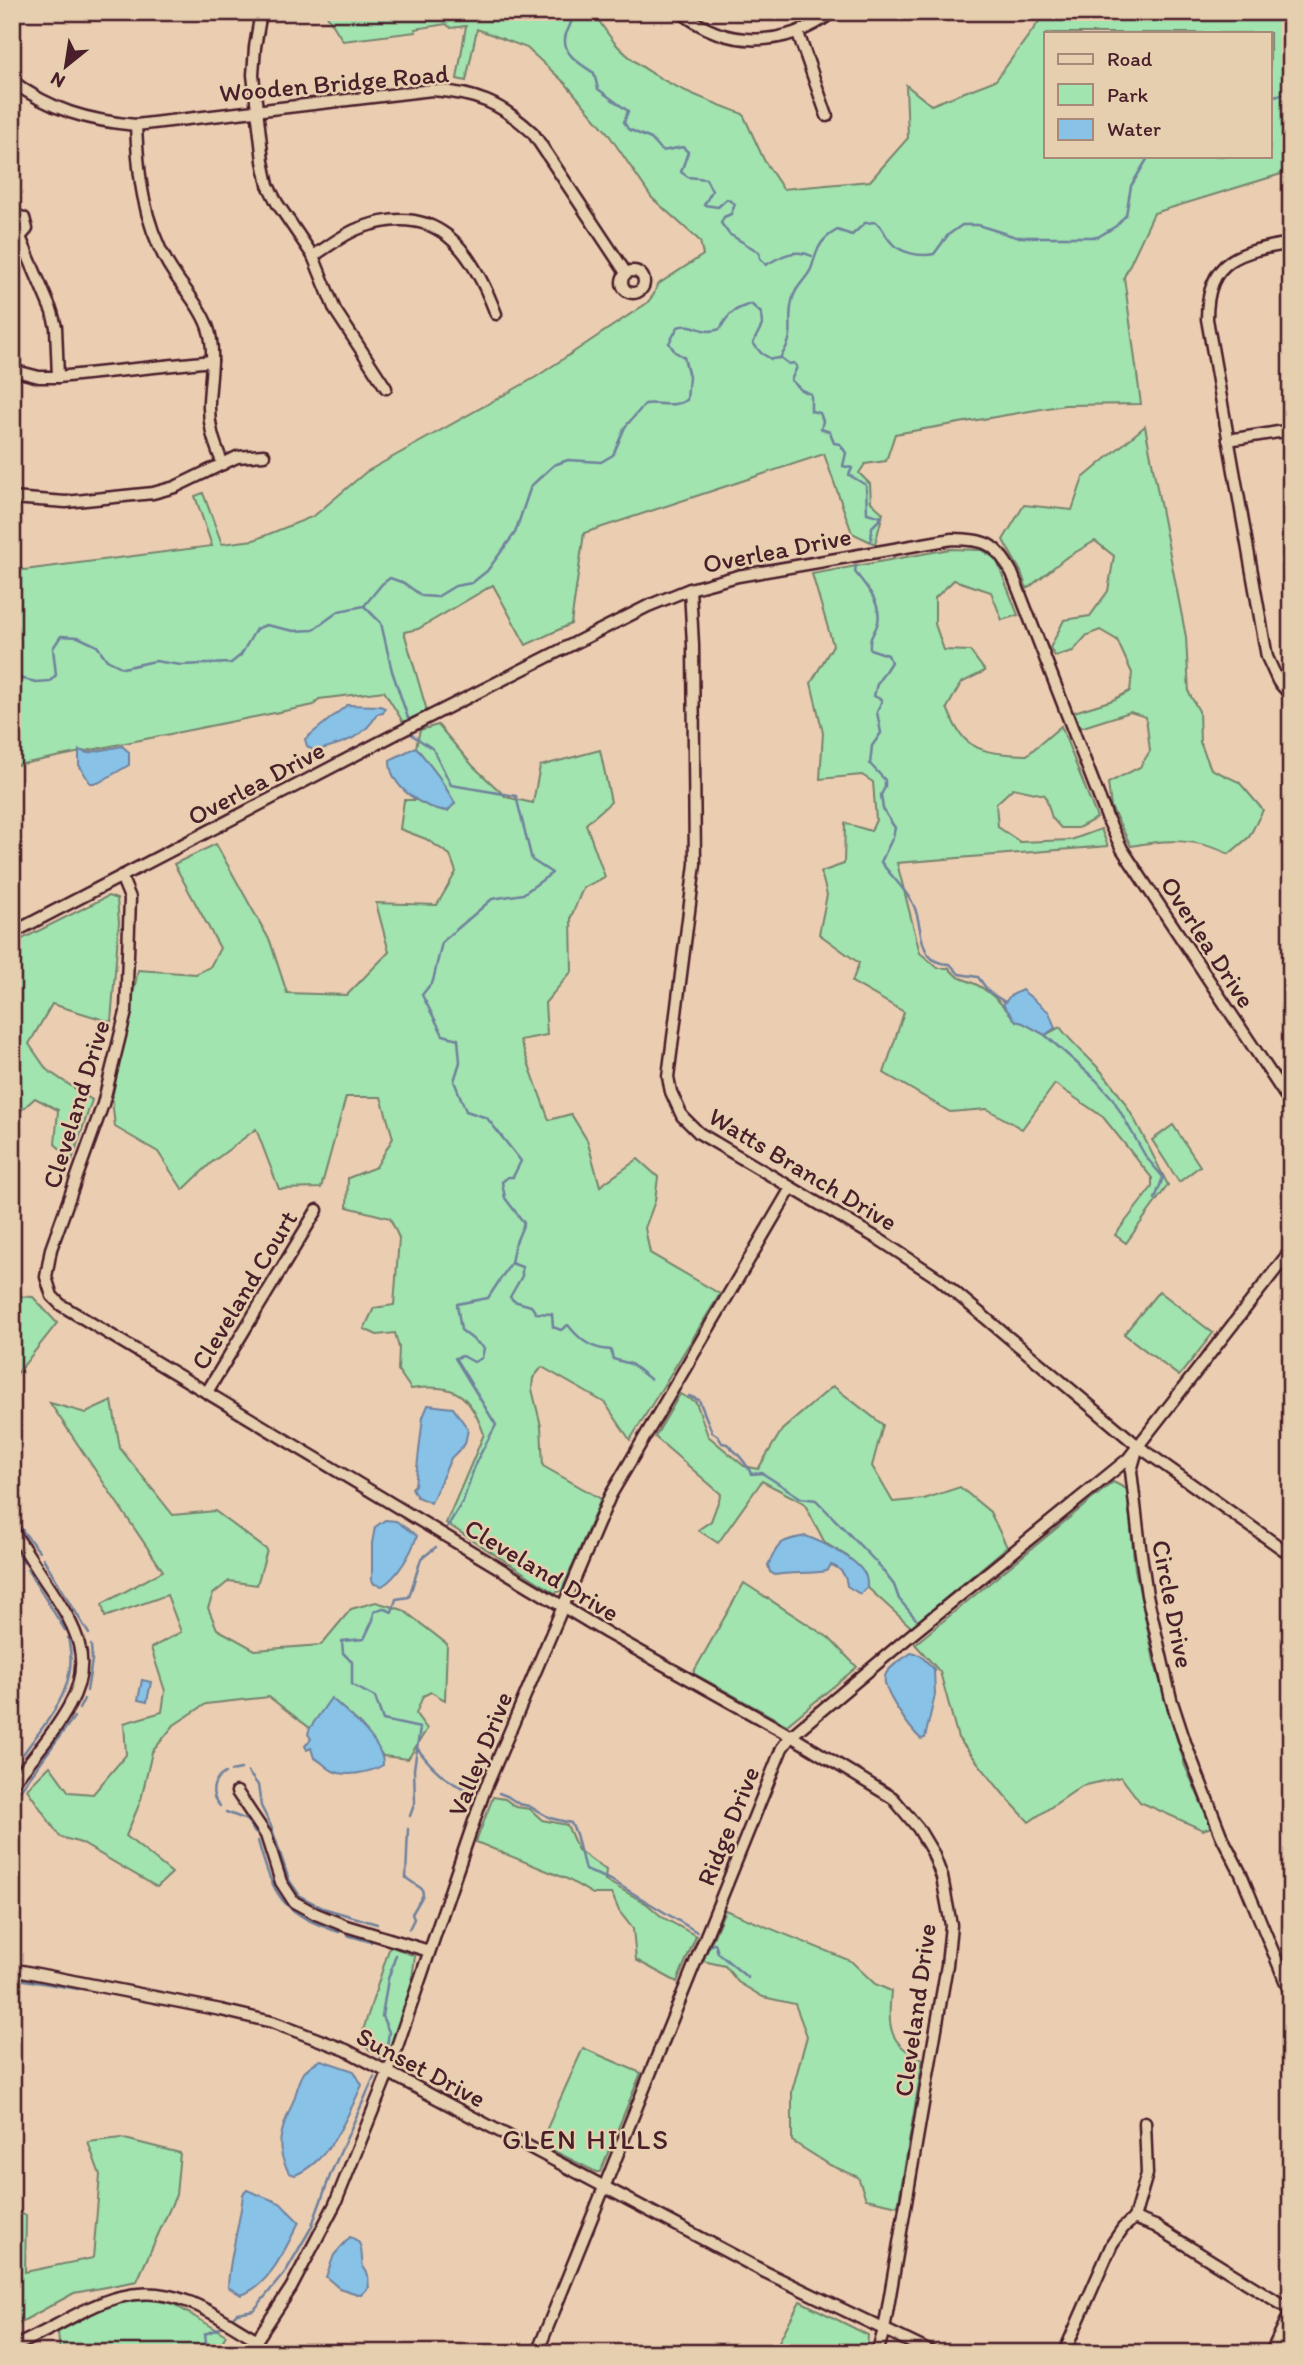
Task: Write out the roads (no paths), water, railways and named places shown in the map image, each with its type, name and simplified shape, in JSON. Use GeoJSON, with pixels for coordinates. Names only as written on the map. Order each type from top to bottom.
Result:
{"type":"FeatureCollection","features":[{"type":"Feature","properties":{"kind":"main road"},"geometry":{"type":"LineString","coordinates":[[1281,2347],[1291,2316]]}},
{"type":"Feature","properties":{"kind":"street"},"geometry":{"type":"LineString","coordinates":[[261,12],[253,62],[262,161],[268,186],[277,204],[313,256],[335,310],[386,388]]}},
{"type":"Feature","properties":{"kind":"street"},"geometry":{"type":"LineString","coordinates":[[681,12],[702,27],[724,35],[758,40],[778,39],[798,33],[833,12]]}},
{"type":"Feature","properties":{"kind":"street"},"geometry":{"type":"LineString","coordinates":[[798,33],[827,116]]}},
{"type":"Feature","properties":{"kind":"street","name":"Wooden Bridge Road"},"geometry":{"type":"LineString","coordinates":[[12,81],[66,112],[105,122],[136,125],[432,90],[462,92],[492,102],[515,116],[533,133],[626,273]]}},
{"type":"Feature","properties":{"kind":"street"},"geometry":{"type":"LineString","coordinates":[[136,125],[139,173],[147,215],[167,263],[207,325],[212,344],[209,421],[223,464]]}},
{"type":"Feature","properties":{"kind":"street"},"geometry":{"type":"LineString","coordinates":[[12,214],[20,215],[27,223],[25,234],[16,238],[52,312],[58,343],[58,377]]}},
{"type":"Feature","properties":{"kind":"street"},"geometry":{"type":"LineString","coordinates":[[313,256],[358,228],[383,222],[418,220],[428,223],[443,230],[456,242],[486,287],[496,314]]}},
{"type":"Feature","properties":{"kind":"street"},"geometry":{"type":"LineString","coordinates":[[1291,243],[1240,254],[1224,265],[1209,290],[1207,319],[1267,657],[1278,681],[1291,696]]}},
{"type":"Feature","properties":{"kind":"street"},"geometry":{"type":"LineString","coordinates":[[12,370],[38,377],[58,377],[212,361]]}},
{"type":"Feature","properties":{"kind":"street"},"geometry":{"type":"LineString","coordinates":[[1228,440],[1291,430]]}},
{"type":"Feature","properties":{"kind":"street"},"geometry":{"type":"LineString","coordinates":[[12,498],[66,502],[153,493],[176,486],[237,457],[264,455]]}},
{"type":"Feature","properties":{"kind":"street","name":"Overlea Drive"},"geometry":{"type":"LineString","coordinates":[[12,933],[628,615],[690,589],[738,576],[952,540],[977,541],[992,545],[1002,554],[1012,573],[1108,820],[1122,849],[1291,1104]]}},
{"type":"Feature","properties":{"kind":"street","name":"Watts Branch Drive"},"geometry":{"type":"LineString","coordinates":[[690,589],[695,864],[668,1077],[675,1103],[691,1126],[709,1140],[880,1240],[938,1278],[1138,1446],[1291,1555]]}},
{"type":"Feature","properties":{"kind":"street","name":"Cleveland Drive"},"geometry":{"type":"LineString","coordinates":[[121,876],[130,898],[126,1012],[103,1104],[51,1248],[46,1277],[52,1296],[61,1305],[563,1607],[791,1736],[892,1798],[918,1828],[933,1853],[949,1907],[951,1925],[947,1965],[884,2330],[877,2353]]}},
{"type":"Feature","properties":{"kind":"street","name":"Valley Drive"},"geometry":{"type":"LineString","coordinates":[[248,2353],[321,2234],[388,2073],[484,1792],[610,1496],[791,1188]]}},
{"type":"Feature","properties":{"kind":"street","name":"Cleveland Court"},"geometry":{"type":"LineString","coordinates":[[207,1392],[317,1210]]}},
{"type":"Feature","properties":{"kind":"street","name":"Circle Drive"},"geometry":{"type":"LineString","coordinates":[[1291,1250],[1138,1446],[1131,1471],[1149,1606],[1171,1699],[1221,1835],[1241,1874],[1291,1995]]}},
{"type":"Feature","properties":{"kind":"street","name":"Ridge Drive"},"geometry":{"type":"LineString","coordinates":[[537,2353],[782,1748],[791,1736],[911,1634],[1128,1459],[1138,1446]]}},
{"type":"Feature","properties":{"kind":"street"},"geometry":{"type":"LineString","coordinates":[[12,1530],[71,1623],[80,1644],[82,1659],[80,1681],[68,1709],[12,1784]]}},
{"type":"Feature","properties":{"kind":"street"},"geometry":{"type":"LineString","coordinates":[[237,1792],[266,1835],[281,1882],[294,1902],[346,1926],[429,1951]]}},
{"type":"Feature","properties":{"kind":"street","name":"Sunset Drive"},"geometry":{"type":"LineString","coordinates":[[12,1969],[272,2022],[346,2050],[765,2272],[933,2353]]}},
{"type":"Feature","properties":{"kind":"street"},"geometry":{"type":"LineString","coordinates":[[1064,2353],[1112,2244],[1134,2218],[1147,2175],[1144,2122]]}},
{"type":"Feature","properties":{"kind":"street"},"geometry":{"type":"LineString","coordinates":[[1134,2218],[1155,2226],[1291,2310]]}},
{"type":"Feature","properties":{"kind":"street"},"geometry":{"type":"LineString","coordinates":[[12,2347],[115,2297],[148,2293],[168,2295],[191,2303],[256,2339]]}},
{"type":"Feature","properties":{"kind":"water"},"geometry":{"type":"Polygon","coordinates":[[[347,705],[385,708],[365,729],[350,739],[314,751],[307,746],[305,739],[347,705]]]}},
{"type":"Feature","properties":{"kind":"water"},"geometry":{"type":"Polygon","coordinates":[[[122,746],[129,752],[129,765],[98,783],[90,783],[79,765],[79,750],[87,753],[122,746]]]}},
{"type":"Feature","properties":{"kind":"water"},"geometry":{"type":"Polygon","coordinates":[[[416,747],[455,803],[448,811],[418,801],[395,779],[390,760],[416,747]]]}},
{"type":"Feature","properties":{"kind":"water"},"geometry":{"type":"Polygon","coordinates":[[[1022,990],[1049,1012],[1055,1028],[1045,1035],[1016,1021],[1003,1005],[1010,996],[1022,990]]]}},
{"type":"Feature","properties":{"kind":"water"},"geometry":{"type":"Polygon","coordinates":[[[428,1405],[453,1408],[468,1429],[465,1444],[451,1458],[431,1503],[417,1497],[412,1488],[415,1485],[423,1417],[428,1405]]]}},
{"type":"Feature","properties":{"kind":"water"},"geometry":{"type":"Polygon","coordinates":[[[385,1520],[396,1521],[417,1536],[403,1564],[382,1586],[374,1584],[372,1580],[372,1543],[375,1527],[385,1520]]]}},
{"type":"Feature","properties":{"kind":"water"},"geometry":{"type":"Polygon","coordinates":[[[806,1536],[830,1546],[855,1563],[866,1576],[867,1587],[860,1594],[847,1586],[842,1572],[831,1565],[827,1571],[821,1572],[775,1575],[770,1572],[768,1565],[781,1543],[806,1536]]]}},
{"type":"Feature","properties":{"kind":"water"},"geometry":{"type":"Polygon","coordinates":[[[911,1653],[920,1655],[934,1669],[935,1695],[925,1738],[921,1739],[898,1709],[885,1682],[889,1669],[911,1653]]]}},
{"type":"Feature","properties":{"kind":"water"},"geometry":{"type":"Polygon","coordinates":[[[142,1680],[151,1682],[147,1702],[138,1700],[142,1680]]]}},
{"type":"Feature","properties":{"kind":"water"},"geometry":{"type":"Polygon","coordinates":[[[331,1698],[378,1747],[383,1765],[358,1773],[338,1773],[314,1758],[311,1748],[307,1750],[305,1746],[311,1739],[308,1734],[310,1728],[331,1698]]]}},
{"type":"Feature","properties":{"kind":"water"},"geometry":{"type":"Polygon","coordinates":[[[321,2060],[354,2071],[362,2085],[328,2149],[318,2160],[295,2175],[289,2173],[281,2153],[283,2127],[302,2076],[309,2067],[321,2060]]]}},
{"type":"Feature","properties":{"kind":"water"},"geometry":{"type":"Polygon","coordinates":[[[247,2190],[280,2203],[299,2222],[269,2275],[241,2295],[228,2287],[243,2194],[247,2190]]]}},
{"type":"Feature","properties":{"kind":"water"},"geometry":{"type":"Polygon","coordinates":[[[350,2237],[360,2245],[363,2266],[368,2275],[369,2287],[361,2295],[339,2288],[326,2277],[334,2255],[350,2237]]]}},
{"type":"Feature","properties":{"kind":"waterway"},"geometry":{"type":"LineString","coordinates":[[571,12],[565,41],[569,52],[577,62],[594,73],[598,89],[628,111],[624,122],[628,129],[651,139],[662,151],[683,147],[688,152],[681,172],[688,177],[706,179],[712,191],[704,205],[718,207],[727,199],[735,204],[731,214],[724,217],[721,223],[729,234],[759,252],[766,265],[794,253],[812,256]]}},
{"type":"Feature","properties":{"kind":"waterway"},"geometry":{"type":"LineString","coordinates":[[1272,97],[1291,92]]}},
{"type":"Feature","properties":{"kind":"waterway"},"geometry":{"type":"LineString","coordinates":[[12,654],[19,678],[36,682],[50,681],[56,675],[53,648],[61,636],[78,637],[97,646],[107,660],[123,668],[155,661],[181,665],[231,663],[241,655],[256,629],[266,625],[294,631],[313,630],[339,611],[364,606],[390,578],[404,583],[422,596],[437,597],[455,586],[472,583],[487,571],[515,533],[531,486],[554,465],[568,460],[601,462],[613,455],[625,427],[645,404],[672,404],[687,400],[689,377],[684,357],[675,352],[669,343],[678,327],[689,326],[707,331],[720,329],[733,312],[751,304],[761,313],[762,325],[753,343],[761,353],[771,359],[780,358],[789,341],[793,296],[811,269],[821,243],[837,230],[852,235],[865,223],[876,222],[894,245],[904,251],[922,255],[934,254],[948,235],[962,225],[978,225],[1016,237],[1098,237],[1116,226],[1126,215],[1131,186],[1148,158]]}},
{"type":"Feature","properties":{"kind":"waterway"},"geometry":{"type":"LineString","coordinates":[[781,358],[797,367],[791,380],[801,390],[811,394],[811,411],[820,413],[823,421],[821,429],[830,432],[834,443],[840,444],[846,453],[843,466],[852,468],[849,475],[866,485],[867,513],[882,517],[872,527],[871,542]]}},
{"type":"Feature","properties":{"kind":"waterway"},"geometry":{"type":"LineString","coordinates":[[856,565],[855,572],[878,609],[878,622],[871,637],[870,649],[888,655],[891,662],[877,684],[874,696],[882,700],[877,712],[881,733],[872,746],[870,764],[885,780],[881,795],[883,809],[895,828],[881,862],[914,906],[923,943],[931,958],[950,964],[959,974],[978,977],[989,992],[1005,1002]]}},
{"type":"Feature","properties":{"kind":"waterway"},"geometry":{"type":"LineString","coordinates":[[364,606],[381,623],[392,671],[408,718]]}},
{"type":"Feature","properties":{"kind":"waterway"},"geometry":{"type":"LineString","coordinates":[[412,735],[433,749],[451,785],[516,796],[532,860],[552,873],[523,894],[492,899],[442,942],[433,981],[422,995],[443,1035],[458,1039],[460,1062],[454,1081],[466,1111],[487,1118],[521,1161],[513,1177],[502,1182],[505,1198],[524,1223],[511,1263],[488,1298],[457,1304],[461,1330],[484,1348],[482,1358],[474,1362],[463,1356],[455,1358],[496,1425],[476,1462],[463,1501],[446,1529]]}},
{"type":"Feature","properties":{"kind":"waterway"},"geometry":{"type":"LineString","coordinates":[[1045,1035],[1096,1080],[1113,1099],[1146,1157],[1163,1177],[1155,1199]]}},
{"type":"Feature","properties":{"kind":"waterway"},"geometry":{"type":"LineString","coordinates":[[511,1263],[522,1267],[522,1276],[510,1297],[514,1301],[531,1306],[536,1313],[552,1314],[553,1327],[561,1330],[568,1325],[586,1343],[611,1350],[613,1359],[631,1364],[650,1379]]}},
{"type":"Feature","properties":{"kind":"waterway"},"geometry":{"type":"LineString","coordinates":[[689,1396],[699,1400],[712,1432],[737,1454],[751,1474],[762,1473],[801,1498],[816,1500],[878,1564],[894,1585],[899,1599],[916,1619]]}},
{"type":"Feature","properties":{"kind":"waterway"},"geometry":{"type":"LineString","coordinates":[[13,1491],[16,1518],[39,1551]]}},
{"type":"Feature","properties":{"kind":"waterway"},"geometry":{"type":"LineString","coordinates":[[12,1546],[23,1562]]}},
{"type":"Feature","properties":{"kind":"waterway"},"geometry":{"type":"LineString","coordinates":[[410,1816],[415,1802],[414,1769],[420,1728],[383,1720],[375,1697],[352,1685],[352,1662],[343,1653],[342,1641],[364,1639],[374,1612],[383,1608],[392,1612],[396,1599],[409,1597],[421,1559],[436,1547]]}},
{"type":"Feature","properties":{"kind":"waterway"},"geometry":{"type":"LineString","coordinates":[[43,1558],[89,1634]]}},
{"type":"Feature","properties":{"kind":"waterway"},"geometry":{"type":"LineString","coordinates":[[27,1569],[65,1630]]}},
{"type":"Feature","properties":{"kind":"waterway"},"geometry":{"type":"LineString","coordinates":[[23,1754],[52,1714],[66,1686],[71,1655],[68,1638]]}},
{"type":"Feature","properties":{"kind":"waterway"},"geometry":{"type":"LineString","coordinates":[[87,1691],[92,1660],[91,1645]]}},
{"type":"Feature","properties":{"kind":"waterway"},"geometry":{"type":"LineString","coordinates":[[79,1709],[84,1699]]}},
{"type":"Feature","properties":{"kind":"waterway"},"geometry":{"type":"LineString","coordinates":[[12,1801],[74,1717]]}},
{"type":"Feature","properties":{"kind":"waterway"},"geometry":{"type":"LineString","coordinates":[[417,1748],[442,1775],[473,1791]]}},
{"type":"Feature","properties":{"kind":"waterway"},"geometry":{"type":"LineString","coordinates":[[12,1768],[18,1761]]}},
{"type":"Feature","properties":{"kind":"waterway"},"geometry":{"type":"LineString","coordinates":[[231,1771],[241,1769]]}},
{"type":"Feature","properties":{"kind":"waterway"},"geometry":{"type":"LineString","coordinates":[[248,1772],[258,1785],[261,1806],[271,1826],[289,1880],[300,1896],[323,1908],[377,1924]]}},
{"type":"Feature","properties":{"kind":"waterway"},"geometry":{"type":"LineString","coordinates":[[220,1806],[213,1793],[217,1780],[225,1773]]}},
{"type":"Feature","properties":{"kind":"waterway"},"geometry":{"type":"LineString","coordinates":[[499,1793],[550,1818],[571,1823],[585,1870],[611,1880],[697,1932]]}},
{"type":"Feature","properties":{"kind":"waterway"},"geometry":{"type":"LineString","coordinates":[[226,1812],[247,1820],[255,1833]]}},
{"type":"Feature","properties":{"kind":"waterway"},"geometry":{"type":"LineString","coordinates":[[408,1829],[406,1878],[422,1889],[423,1895],[412,1914],[414,1919],[409,1929]]}},
{"type":"Feature","properties":{"kind":"waterway"},"geometry":{"type":"LineString","coordinates":[[258,1841],[269,1877],[283,1901],[305,1918],[339,1932]]}},
{"type":"Feature","properties":{"kind":"waterway"},"geometry":{"type":"LineString","coordinates":[[347,1935],[371,1942]]}},
{"type":"Feature","properties":{"kind":"waterway"},"geometry":{"type":"LineString","coordinates":[[710,1946],[715,1943],[718,1953],[748,1978]]}},
{"type":"Feature","properties":{"kind":"waterway"},"geometry":{"type":"LineString","coordinates":[[380,2059],[387,2046],[389,2032],[382,2016],[388,1979],[396,1955]]}},
{"type":"Feature","properties":{"kind":"waterway"},"geometry":{"type":"LineString","coordinates":[[12,1978],[78,1989]]}},
{"type":"Feature","properties":{"kind":"waterway"},"geometry":{"type":"LineString","coordinates":[[234,2316],[254,2310],[286,2271],[311,2228],[331,2173],[374,2077]]}},
{"type":"Feature","properties":{"kind":"waterway"},"geometry":{"type":"LineString","coordinates":[[199,2353],[206,2342],[205,2334],[220,2328]]}},
{"type":"Feature","properties":{"kind":"district","name":"GLEN HILLS"},"geometry":{"type":"Point","coordinates":[586,2139]}}]}
